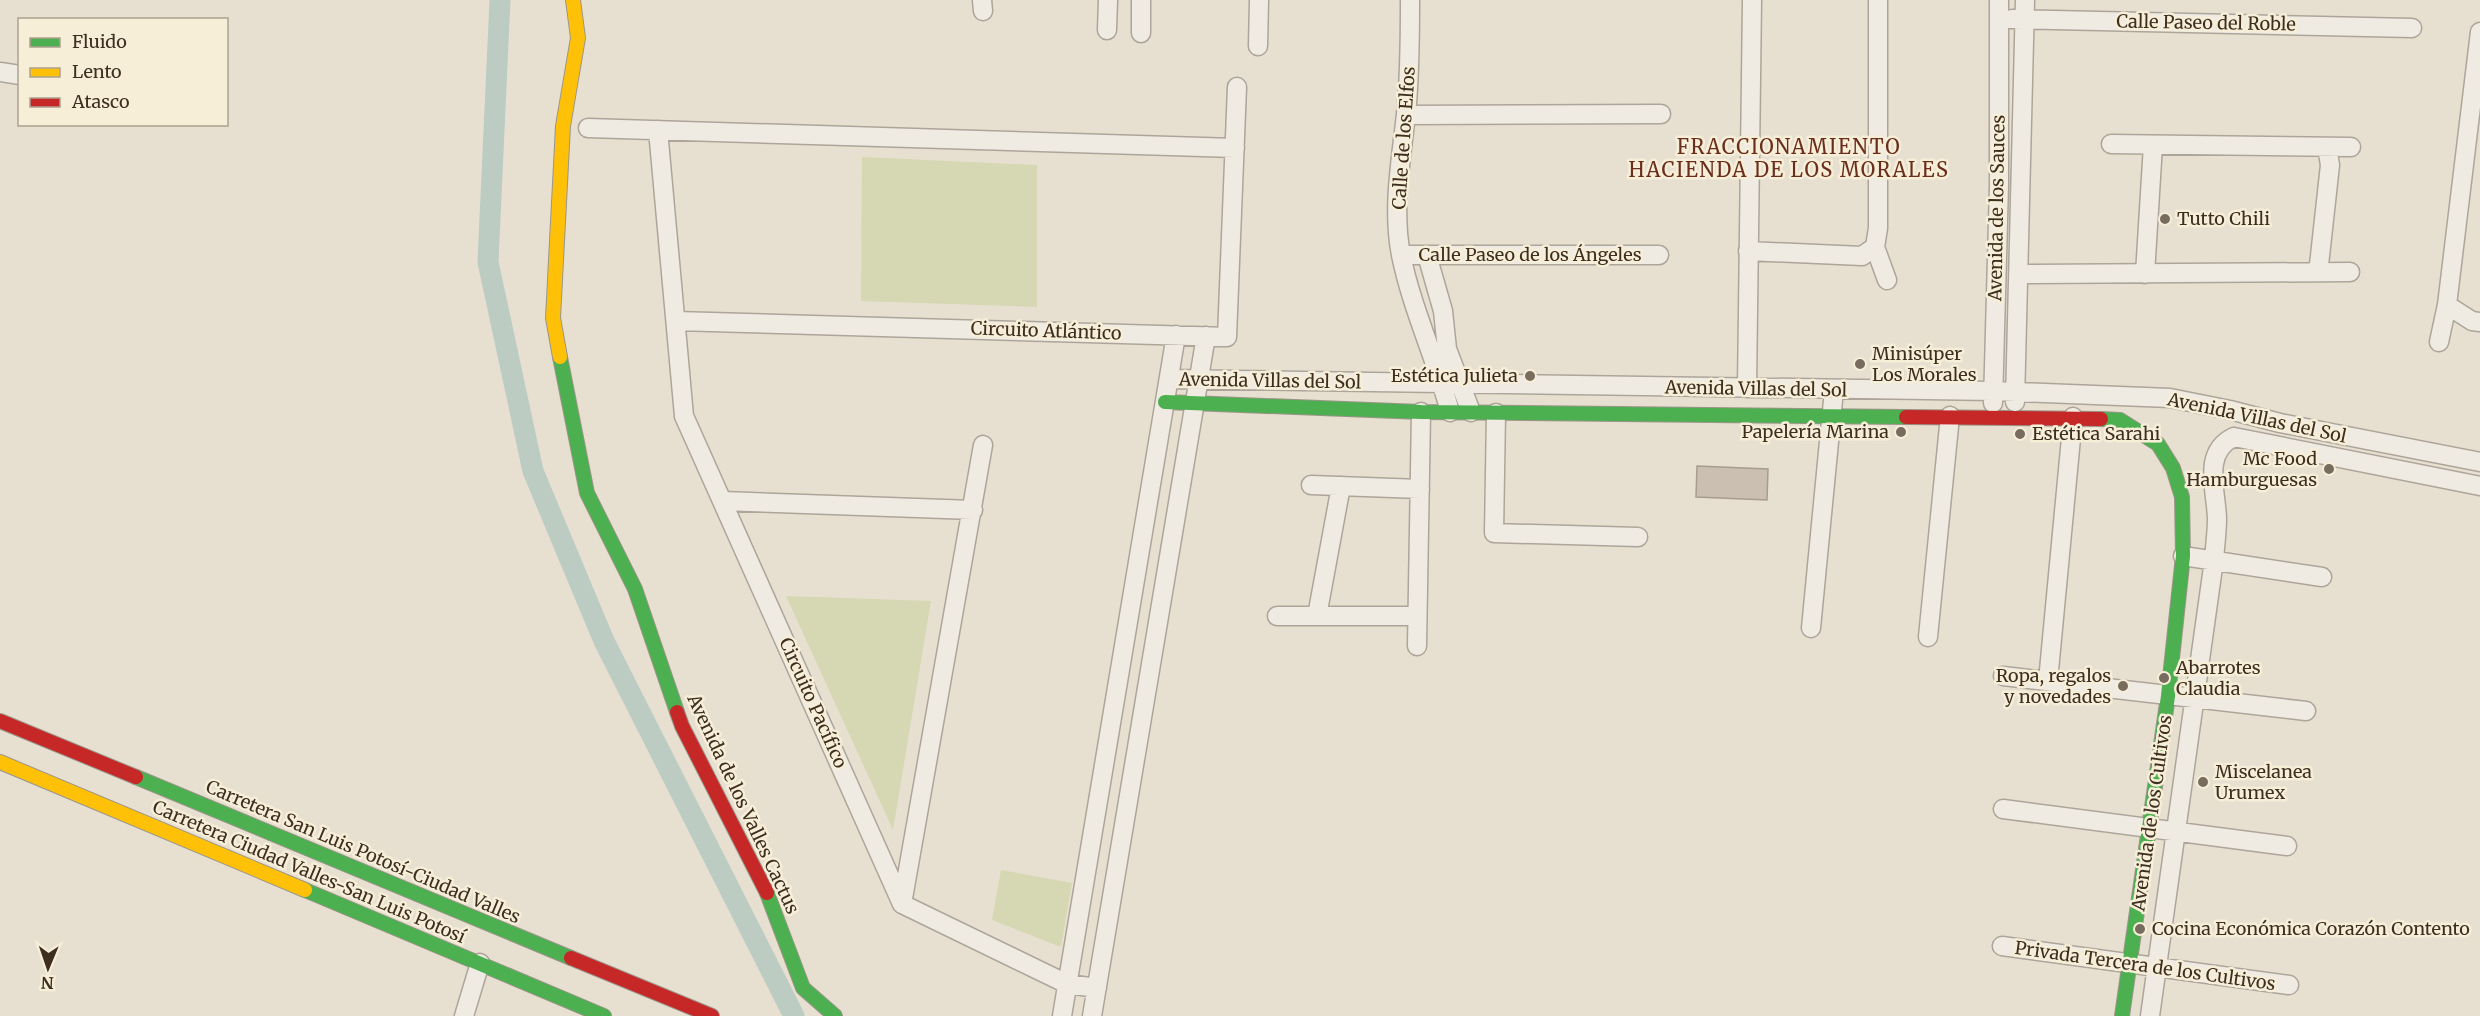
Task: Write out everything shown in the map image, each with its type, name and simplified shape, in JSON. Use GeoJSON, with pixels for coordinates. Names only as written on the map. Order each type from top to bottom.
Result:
{"type":"FeatureCollection","features":[{"type":"Feature","properties":{"kind":"street","name":"Avenida de los Valles Cactus"},"geometry":{"type":"LineString","coordinates":[[573,0],[578,38],[562,126],[553,318],[587,493],[635,589],[682,726],[773,906],[803,988],[835,1016]]}},
{"type":"Feature","properties":{"kind":"street"},"geometry":{"type":"LineString","coordinates":[[1107,30],[1108,0]]}},
{"type":"Feature","properties":{"kind":"street"},"geometry":{"type":"LineString","coordinates":[[1141,0],[1141,33]]}},
{"type":"Feature","properties":{"kind":"street"},"geometry":{"type":"LineString","coordinates":[[1258,46],[1259,0]]}},
{"type":"Feature","properties":{"kind":"street","name":"Calle de los Elfos"},"geometry":{"type":"LineString","coordinates":[[1410,0],[1410,52],[1406,115],[1399,161],[1397,201],[1401,255],[1420,321],[1452,384],[1471,412]]}},
{"type":"Feature","properties":{"kind":"street"},"geometry":{"type":"LineString","coordinates":[[1747,388],[1752,0]]}},
{"type":"Feature","properties":{"kind":"street"},"geometry":{"type":"LineString","coordinates":[[1878,0],[1878,228],[1875,247],[1887,280]]}},
{"type":"Feature","properties":{"kind":"street","name":"Avenida de los Sauces"},"geometry":{"type":"LineString","coordinates":[[1992,416],[1999,185],[1999,0]]}},
{"type":"Feature","properties":{"kind":"street","name":"Avenida de los Sauces"},"geometry":{"type":"LineString","coordinates":[[2014,416],[2025,0]]}},
{"type":"Feature","properties":{"kind":"street","name":"Calle Paseo del Roble"},"geometry":{"type":"LineString","coordinates":[[1999,18],[2412,28]]}},
{"type":"Feature","properties":{"kind":"street"},"geometry":{"type":"LineString","coordinates":[[2439,342],[2447,305],[2480,32]]}},
{"type":"Feature","properties":{"kind":"street"},"geometry":{"type":"LineString","coordinates":[[0,72],[18,75]]}},
{"type":"Feature","properties":{"kind":"street","name":"Circuito Atlántico"},"geometry":{"type":"LineString","coordinates":[[676,321],[1227,337],[1237,87]]}},
{"type":"Feature","properties":{"kind":"street"},"geometry":{"type":"LineString","coordinates":[[1406,115],[1661,114]]}},
{"type":"Feature","properties":{"kind":"street"},"geometry":{"type":"LineString","coordinates":[[588,128],[1235,148]]}},
{"type":"Feature","properties":{"kind":"street"},"geometry":{"type":"LineString","coordinates":[[658,130],[676,321]]}},
{"type":"Feature","properties":{"kind":"street"},"geometry":{"type":"LineString","coordinates":[[2111,144],[2351,147]]}},
{"type":"Feature","properties":{"kind":"street"},"geometry":{"type":"LineString","coordinates":[[2145,274],[2153,145]]}},
{"type":"Feature","properties":{"kind":"street"},"geometry":{"type":"LineString","coordinates":[[2315,272],[2319,265],[2330,165],[2326,147]]}},
{"type":"Feature","properties":{"kind":"street"},"geometry":{"type":"LineString","coordinates":[[1748,251],[1862,256],[1875,247]]}},
{"type":"Feature","properties":{"kind":"street","name":"Calle Paseo de los Ángeles"},"geometry":{"type":"LineString","coordinates":[[1401,255],[1659,255]]}},
{"type":"Feature","properties":{"kind":"street","name":"Calle de los Elfos"},"geometry":{"type":"LineString","coordinates":[[1427,255],[1443,311],[1452,384],[1450,412]]}},
{"type":"Feature","properties":{"kind":"street"},"geometry":{"type":"LineString","coordinates":[[2019,274],[2350,272]]}},
{"type":"Feature","properties":{"kind":"street"},"geometry":{"type":"LineString","coordinates":[[2447,305],[2472,321],[2480,322]]}},
{"type":"Feature","properties":{"kind":"street","name":"Circuito Pacífico"},"geometry":{"type":"LineString","coordinates":[[676,321],[684,417],[902,904]]}},
{"type":"Feature","properties":{"kind":"street"},"geometry":{"type":"LineString","coordinates":[[1062,1016],[1176,335]]}},
{"type":"Feature","properties":{"kind":"street"},"geometry":{"type":"LineString","coordinates":[[1092,1016],[1206,336]]}},
{"type":"Feature","properties":{"kind":"street","name":"Avenida Villas del Sol"},"geometry":{"type":"LineString","coordinates":[[1169,379],[1993,391],[2170,398],[2280,423],[2480,462]]}},
{"type":"Feature","properties":{"kind":"street"},"geometry":{"type":"LineString","coordinates":[[1811,628],[1834,390]]}},
{"type":"Feature","properties":{"kind":"street","name":"Avenida Villas del Sol"},"geometry":{"type":"LineString","coordinates":[[1165,402],[1421,412],[1831,417],[2014,416],[2120,420]]}},
{"type":"Feature","properties":{"kind":"street"},"geometry":{"type":"LineString","coordinates":[[2230,410],[2235,422],[2234,437]]}},
{"type":"Feature","properties":{"kind":"street"},"geometry":{"type":"LineString","coordinates":[[1417,646],[1421,412]]}},
{"type":"Feature","properties":{"kind":"street"},"geometry":{"type":"LineString","coordinates":[[1496,412],[1494,533],[1638,537]]}},
{"type":"Feature","properties":{"kind":"street"},"geometry":{"type":"LineString","coordinates":[[1928,637],[1950,416]]}},
{"type":"Feature","properties":{"kind":"street"},"geometry":{"type":"LineString","coordinates":[[2048,681],[2073,417]]}},
{"type":"Feature","properties":{"kind":"street","name":"Avenida de los Cultivos"},"geometry":{"type":"LineString","coordinates":[[2120,420],[2158,444],[2173,468],[2182,496],[2183,556],[2168,696],[2122,1016]]}},
{"type":"Feature","properties":{"kind":"street","name":"Avenida Villas del Sol"},"geometry":{"type":"LineString","coordinates":[[2234,437],[2480,486]]}},
{"type":"Feature","properties":{"kind":"street","name":"Avenida de los Cultivos"},"geometry":{"type":"LineString","coordinates":[[2150,1016],[2178,832],[2214,560],[2217,518],[2213,481],[2214,459],[2223,442],[2234,437]]}},
{"type":"Feature","properties":{"kind":"street"},"geometry":{"type":"LineString","coordinates":[[2370,464],[2376,442]]}},
{"type":"Feature","properties":{"kind":"street"},"geometry":{"type":"LineString","coordinates":[[983,445],[902,904],[1067,984],[1097,988]]}},
{"type":"Feature","properties":{"kind":"street"},"geometry":{"type":"LineString","coordinates":[[1311,485],[1420,489]]}},
{"type":"Feature","properties":{"kind":"street"},"geometry":{"type":"LineString","coordinates":[[1317,616],[1341,486]]}},
{"type":"Feature","properties":{"kind":"street"},"geometry":{"type":"LineString","coordinates":[[723,501],[973,510]]}},
{"type":"Feature","properties":{"kind":"street"},"geometry":{"type":"LineString","coordinates":[[2183,556],[2322,576]]}},
{"type":"Feature","properties":{"kind":"street"},"geometry":{"type":"LineString","coordinates":[[1277,616],[1417,616]]}},
{"type":"Feature","properties":{"kind":"street"},"geometry":{"type":"LineString","coordinates":[[2003,676],[2306,711]]}},
{"type":"Feature","properties":{"kind":"street","name":"Carretera San Luis Potosí-Ciudad Valles"},"geometry":{"type":"LineString","coordinates":[[0,721],[712,1016]]}},
{"type":"Feature","properties":{"kind":"street"},"geometry":{"type":"LineString","coordinates":[[1108,739],[1137,744]]}},
{"type":"Feature","properties":{"kind":"street","name":"Carretera Ciudad Valles-San Luis Potosí"},"geometry":{"type":"LineString","coordinates":[[0,762],[604,1016]]}},
{"type":"Feature","properties":{"kind":"street"},"geometry":{"type":"LineString","coordinates":[[2003,809],[2287,846]]}},
{"type":"Feature","properties":{"kind":"street","name":"Privada Tercera de los Cultivos"},"geometry":{"type":"LineString","coordinates":[[2002,946],[2289,985]]}},
{"type":"Feature","properties":{"kind":"street"},"geometry":{"type":"LineString","coordinates":[[464,1016],[480,963]]}},
{"type":"Feature","properties":{"kind":"green space"},"geometry":{"type":"Polygon","coordinates":[[[862,157],[1037,165],[1037,307],[861,301],[862,157]]]}},
{"type":"Feature","properties":{"kind":"green space"},"geometry":{"type":"Polygon","coordinates":[[[786,596],[931,601],[893,830],[786,596]]]}},
{"type":"Feature","properties":{"kind":"green space"},"geometry":{"type":"Polygon","coordinates":[[[1001,870],[1072,883],[1061,947],[992,920],[1001,870]]]}},
{"type":"Feature","properties":{"kind":"building"},"geometry":{"type":"Polygon","coordinates":[[[1697,466],[1768,469],[1767,500],[1696,497],[1697,466]]]}},
{"type":"Feature","properties":{"kind":"waterway"},"geometry":{"type":"LineString","coordinates":[[500,0],[488,262],[533,471],[604,641],[794,1016]]}},
{"type":"Feature","properties":{"kind":"traffic: fast"},"geometry":{"type":"LineString","coordinates":[[560,357],[587,493],[635,589],[677,712]]}},
{"type":"Feature","properties":{"kind":"traffic: fast"},"geometry":{"type":"LineString","coordinates":[[1165,402],[1421,412],[1906,417]]}},
{"type":"Feature","properties":{"kind":"traffic: fast"},"geometry":{"type":"LineString","coordinates":[[2101,419],[2120,420],[2158,444],[2173,468],[2182,497],[2183,556],[2168,696],[2122,1016]]}},
{"type":"Feature","properties":{"kind":"traffic: fast"},"geometry":{"type":"LineString","coordinates":[[136,777],[571,958]]}},
{"type":"Feature","properties":{"kind":"traffic: fast"},"geometry":{"type":"LineString","coordinates":[[305,890],[604,1016]]}},
{"type":"Feature","properties":{"kind":"traffic: fast"},"geometry":{"type":"LineString","coordinates":[[767,893],[803,988],[835,1016]]}},
{"type":"Feature","properties":{"kind":"traffic: slow"},"geometry":{"type":"LineString","coordinates":[[560,357],[553,318],[563,126],[578,38],[573,0]]}},
{"type":"Feature","properties":{"kind":"traffic: slow"},"geometry":{"type":"LineString","coordinates":[[0,762],[305,890]]}},
{"type":"Feature","properties":{"kind":"traffic: jam"},"geometry":{"type":"LineString","coordinates":[[1906,417],[2101,419]]}},
{"type":"Feature","properties":{"kind":"traffic: jam"},"geometry":{"type":"LineString","coordinates":[[677,712],[767,893]]}},
{"type":"Feature","properties":{"kind":"traffic: jam"},"geometry":{"type":"LineString","coordinates":[[0,721],[136,777]]}},
{"type":"Feature","properties":{"kind":"traffic: jam"},"geometry":{"type":"LineString","coordinates":[[571,958],[712,1016]]}},
{"type":"Feature","properties":{"kind":"place","name":"Tutto Chili"},"geometry":{"type":"Point","coordinates":[2165,219]}},
{"type":"Feature","properties":{"kind":"place","name":"Minisúper Los Morales"},"geometry":{"type":"Point","coordinates":[1860,364]}},
{"type":"Feature","properties":{"kind":"place","name":"Estética Julieta"},"geometry":{"type":"Point","coordinates":[1530,376]}},
{"type":"Feature","properties":{"kind":"place","name":"Papelería Marina"},"geometry":{"type":"Point","coordinates":[1901,432]}},
{"type":"Feature","properties":{"kind":"place","name":"Estética Sarahi"},"geometry":{"type":"Point","coordinates":[2020,434]}},
{"type":"Feature","properties":{"kind":"place","name":"Mc Food Hamburguesas"},"geometry":{"type":"Point","coordinates":[2329,469]}},
{"type":"Feature","properties":{"kind":"place","name":"Abarrotes Claudia"},"geometry":{"type":"Point","coordinates":[2164,678]}},
{"type":"Feature","properties":{"kind":"place","name":"Ropa, regalos y novedades"},"geometry":{"type":"Point","coordinates":[2123,686]}},
{"type":"Feature","properties":{"kind":"place","name":"Miscelanea Urumex"},"geometry":{"type":"Point","coordinates":[2203,782]}},
{"type":"Feature","properties":{"kind":"place","name":"Cocina Económica Corazón Contento"},"geometry":{"type":"Point","coordinates":[2140,929]}},
{"type":"Feature","properties":{"kind":"district","name":"FRACCIONAMIENTO HACIENDA DE LOS MORALES"},"geometry":{"type":"Point","coordinates":[1789,158]}}]}
